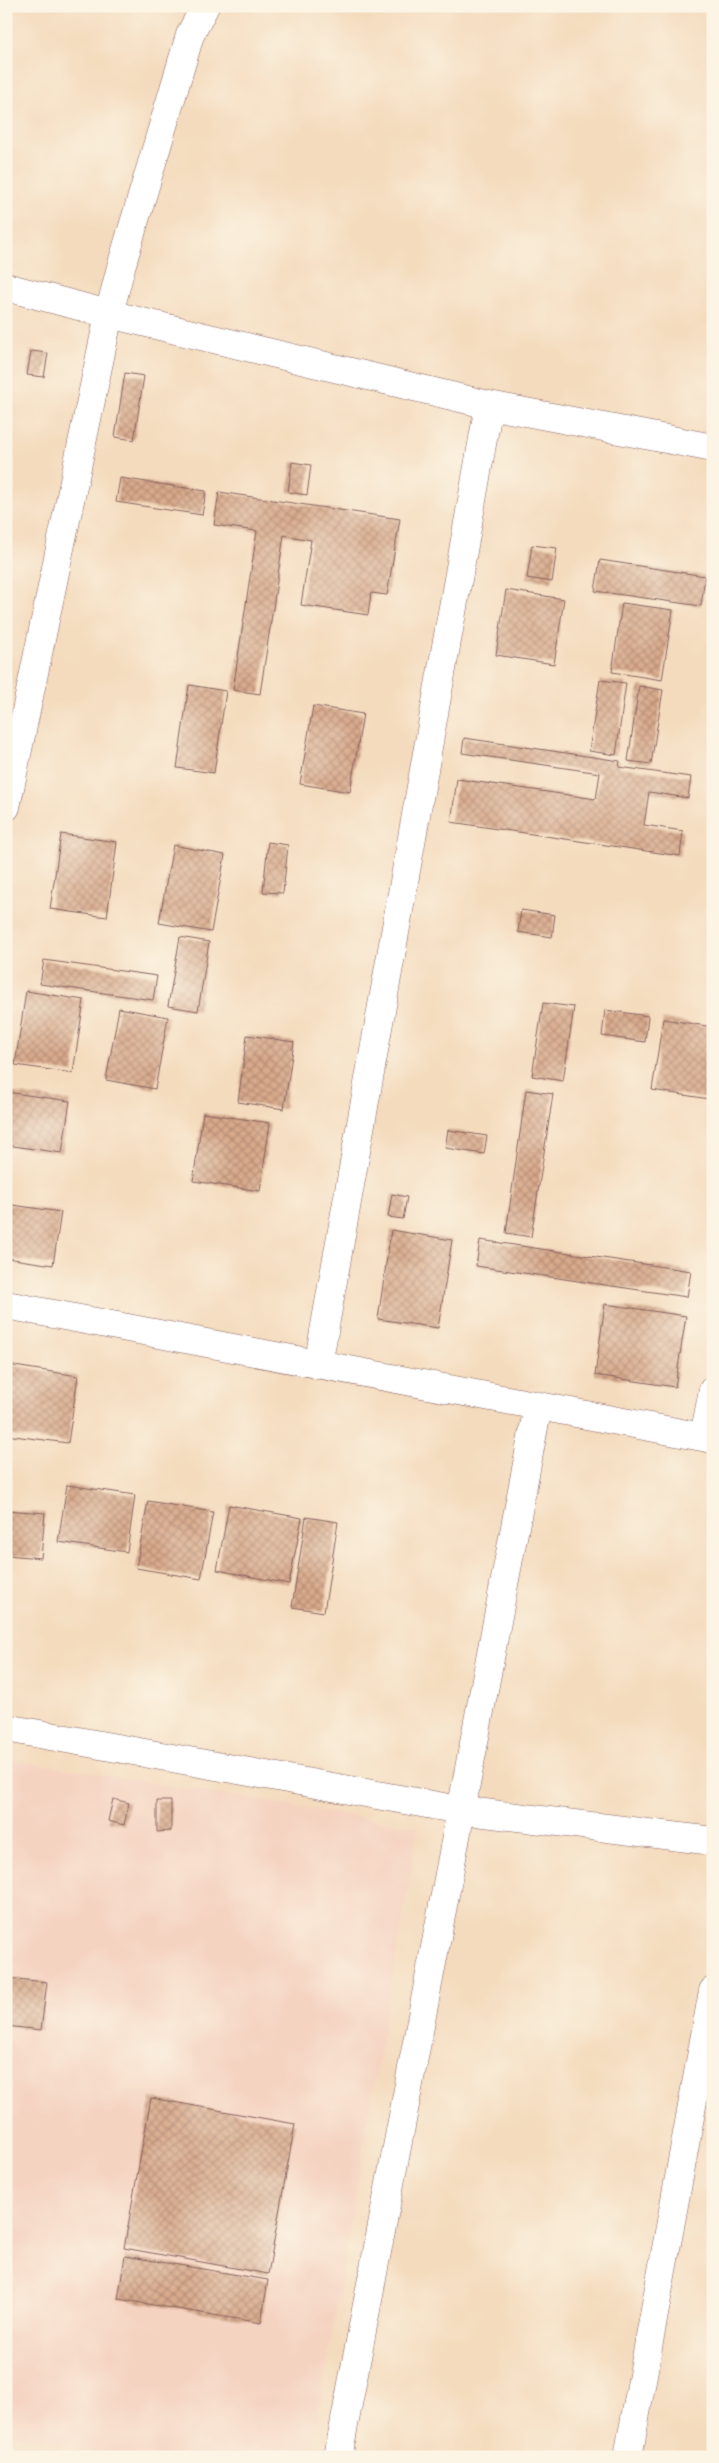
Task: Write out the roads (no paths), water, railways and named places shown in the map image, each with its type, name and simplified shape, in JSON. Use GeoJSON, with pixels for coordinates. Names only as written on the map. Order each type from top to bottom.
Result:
{"type":"FeatureCollection","features":[{"type":"Feature","properties":{"kind":"street"},"geometry":{"type":"LineString","coordinates":[[6,807],[109,314],[121,267],[190,35],[205,6]]}},
{"type":"Feature","properties":{"kind":"street"},"geometry":{"type":"LineString","coordinates":[[6,287],[109,314],[490,405],[713,448]]}},
{"type":"Feature","properties":{"kind":"street"},"geometry":{"type":"LineString","coordinates":[[318,1365],[490,405]]}},
{"type":"Feature","properties":{"kind":"street"},"geometry":{"type":"LineString","coordinates":[[6,1306],[708,1438],[713,1390]]}},
{"type":"Feature","properties":{"kind":"street"},"geometry":{"type":"LineString","coordinates":[[338,2457],[538,1406]]}},
{"type":"Feature","properties":{"kind":"street"},"geometry":{"type":"LineString","coordinates":[[6,1728],[460,1810],[713,1841]]}},
{"type":"Feature","properties":{"kind":"street"},"geometry":{"type":"LineString","coordinates":[[628,2457],[713,1991]]}}]}
